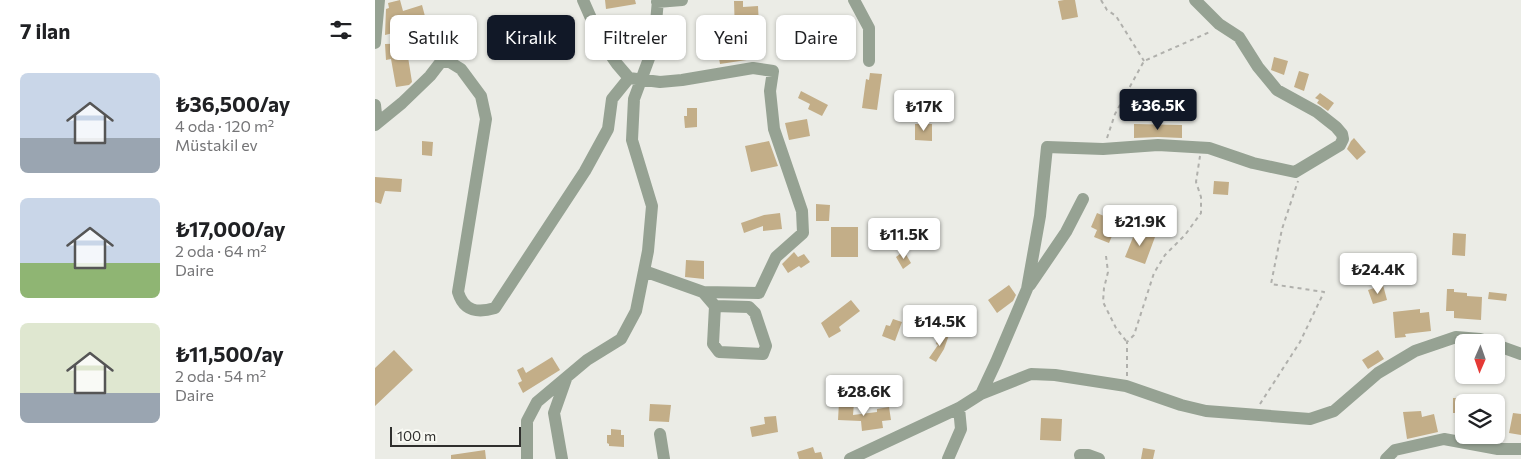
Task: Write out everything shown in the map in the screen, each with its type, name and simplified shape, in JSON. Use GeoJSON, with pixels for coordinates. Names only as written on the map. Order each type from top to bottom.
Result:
{"type":"FeatureCollection","features":[{"type":"Feature","properties":{"kind":"street"},"geometry":{"type":"LineString","coordinates":[[375,43],[379,0]]}},
{"type":"Feature","properties":{"kind":"street"},"geometry":{"type":"LineString","coordinates":[[583,0],[601,42],[617,64],[635,79],[660,82],[753,68],[773,71],[770,91],[774,128],[802,210],[803,233],[776,257],[759,293],[703,292],[644,271]]}},
{"type":"Feature","properties":{"kind":"street"},"geometry":{"type":"LineString","coordinates":[[376,124],[403,103],[440,63],[448,61],[461,69],[481,96],[486,119],[458,292],[460,299],[467,307],[480,312],[495,308],[580,179],[608,129],[612,98],[635,79],[654,45],[658,1],[682,0]]}},
{"type":"Feature","properties":{"kind":"street"},"geometry":{"type":"LineString","coordinates":[[855,0],[869,28],[869,61]]}},
{"type":"Feature","properties":{"kind":"street"},"geometry":{"type":"LineString","coordinates":[[1027,289],[1040,216],[1047,146],[1103,149],[1158,145],[1209,148],[1253,163],[1295,172],[1340,145],[1343,139],[1342,134],[1336,127],[1317,112],[1277,90],[1258,67],[1239,36],[1223,26],[1195,0]]}},
{"type":"Feature","properties":{"kind":"street"},"geometry":{"type":"LineString","coordinates":[[527,459],[527,421],[537,402],[587,360],[621,339],[636,311],[648,251],[653,206],[632,140],[635,79]]}},
{"type":"Feature","properties":{"kind":"street"},"geometry":{"type":"LineString","coordinates":[[375,105],[376,124]]}},
{"type":"Feature","properties":{"kind":"street"},"geometry":{"type":"LineString","coordinates":[[981,394],[997,362],[1027,289],[1066,232],[1083,199]]}},
{"type":"Feature","properties":{"kind":"street"},"geometry":{"type":"LineString","coordinates":[[703,292],[715,306],[713,344],[719,352],[763,354],[766,346],[755,313],[749,307],[715,306]]}},
{"type":"Feature","properties":{"kind":"street"},"geometry":{"type":"LineString","coordinates":[[850,459],[959,408],[981,394],[1031,374],[1055,375],[1126,386],[1181,405],[1206,411],[1310,419],[1334,411],[1378,373],[1415,352],[1455,337]]}},
{"type":"Feature","properties":{"kind":"street"},"geometry":{"type":"LineString","coordinates":[[1505,348],[1521,354]]}},
{"type":"Feature","properties":{"kind":"street"},"geometry":{"type":"LineString","coordinates":[[562,459],[554,414],[566,379]]}},
{"type":"Feature","properties":{"kind":"street"},"geometry":{"type":"LineString","coordinates":[[947,459],[961,429],[959,408]]}},
{"type":"Feature","properties":{"kind":"street"},"geometry":{"type":"LineString","coordinates":[[660,434],[664,459]]}},
{"type":"Feature","properties":{"kind":"street"},"geometry":{"type":"LineString","coordinates":[[1386,459],[1395,450],[1444,439],[1497,449],[1521,449]]}},
{"type":"Feature","properties":{"kind":"street"},"geometry":{"type":"LineString","coordinates":[[1081,459],[1080,455],[1088,455],[1099,459]]}},
{"type":"Feature","properties":{"kind":"path"},"geometry":{"type":"LineString","coordinates":[[1101,0],[1107,10],[1116,16],[1144,61]]}},
{"type":"Feature","properties":{"kind":"path"},"geometry":{"type":"LineString","coordinates":[[1103,149],[1115,114],[1144,61],[1223,26]]}},
{"type":"Feature","properties":{"kind":"path"},"geometry":{"type":"LineString","coordinates":[[1127,342],[1134,335],[1155,273],[1165,255],[1185,235],[1201,213],[1201,197],[1196,182],[1201,148]]}},
{"type":"Feature","properties":{"kind":"path"},"geometry":{"type":"LineString","coordinates":[[1253,414],[1300,342],[1324,292],[1271,284],[1282,229],[1299,179],[1295,172]]}},
{"type":"Feature","properties":{"kind":"path"},"geometry":{"type":"LineString","coordinates":[[1106,256],[1108,272],[1103,302],[1127,342],[1126,386]]}},
{"type":"Feature","properties":{"kind":"building"},"geometry":{"type":"Polygon","coordinates":[[[400,0],[403,11],[422,5],[425,15],[390,15],[390,34],[385,35],[388,3],[400,0]]]}},
{"type":"Feature","properties":{"kind":"building"},"geometry":{"type":"Polygon","coordinates":[[[605,0],[635,0],[636,4],[606,9],[605,0]]]}},
{"type":"Feature","properties":{"kind":"building"},"geometry":{"type":"Polygon","coordinates":[[[1075,0],[1078,17],[1062,20],[1058,1],[1075,0]]]}},
{"type":"Feature","properties":{"kind":"building"},"geometry":{"type":"Polygon","coordinates":[[[734,1],[743,1],[743,7],[758,6],[758,15],[734,15],[734,1]]]}},
{"type":"Feature","properties":{"kind":"building"},"geometry":{"type":"Polygon","coordinates":[[[385,44],[390,44],[390,59],[386,60],[385,44]]]}},
{"type":"Feature","properties":{"kind":"building"},"geometry":{"type":"Polygon","coordinates":[[[1274,57],[1288,61],[1284,75],[1271,70],[1274,57]]]}},
{"type":"Feature","properties":{"kind":"building"},"geometry":{"type":"Polygon","coordinates":[[[391,60],[408,60],[412,82],[409,85],[396,87],[391,60]]]}},
{"type":"Feature","properties":{"kind":"building"},"geometry":{"type":"Polygon","coordinates":[[[719,60],[747,60],[720,64],[719,60]]]}},
{"type":"Feature","properties":{"kind":"building"},"geometry":{"type":"Polygon","coordinates":[[[1299,71],[1309,74],[1304,91],[1294,87],[1299,71]]]}},
{"type":"Feature","properties":{"kind":"building"},"geometry":{"type":"Polygon","coordinates":[[[870,73],[882,74],[877,110],[862,108],[866,79],[869,80],[870,73]]]}},
{"type":"Feature","properties":{"kind":"building"},"geometry":{"type":"Polygon","coordinates":[[[801,91],[828,105],[822,116],[808,109],[810,104],[798,98],[801,91]]]}},
{"type":"Feature","properties":{"kind":"building"},"geometry":{"type":"Polygon","coordinates":[[[1320,93],[1334,103],[1328,111],[1317,103],[1319,100],[1315,98],[1320,93]]]}},
{"type":"Feature","properties":{"kind":"building"},"geometry":{"type":"Polygon","coordinates":[[[687,108],[697,108],[697,127],[685,128],[684,116],[687,116],[687,108]]]}},
{"type":"Feature","properties":{"kind":"building"},"geometry":{"type":"Polygon","coordinates":[[[807,119],[810,136],[789,140],[785,123],[807,119]]]}},
{"type":"Feature","properties":{"kind":"building"},"geometry":{"type":"Polygon","coordinates":[[[915,124],[932,124],[932,141],[915,140],[915,124]]]}},
{"type":"Feature","properties":{"kind":"building"},"geometry":{"type":"Polygon","coordinates":[[[1134,124],[1182,125],[1182,138],[1134,138],[1134,124]]]}},
{"type":"Feature","properties":{"kind":"building"},"geometry":{"type":"Polygon","coordinates":[[[1354,138],[1366,152],[1357,160],[1347,149],[1354,138]]]}},
{"type":"Feature","properties":{"kind":"building"},"geometry":{"type":"Polygon","coordinates":[[[422,141],[433,142],[432,156],[422,155],[422,141]]]}},
{"type":"Feature","properties":{"kind":"building"},"geometry":{"type":"Polygon","coordinates":[[[769,141],[778,166],[751,172],[745,146],[769,141]]]}},
{"type":"Feature","properties":{"kind":"building"},"geometry":{"type":"Polygon","coordinates":[[[375,177],[402,179],[401,192],[385,191],[381,204],[375,202],[375,177]]]}},
{"type":"Feature","properties":{"kind":"building"},"geometry":{"type":"Polygon","coordinates":[[[1214,181],[1229,182],[1228,195],[1213,194],[1214,181]]]}},
{"type":"Feature","properties":{"kind":"building"},"geometry":{"type":"Polygon","coordinates":[[[816,204],[830,205],[829,221],[816,221],[816,204]]]}},
{"type":"Feature","properties":{"kind":"building"},"geometry":{"type":"Polygon","coordinates":[[[780,213],[782,229],[763,231],[763,226],[744,233],[741,223],[764,215],[780,213]]]}},
{"type":"Feature","properties":{"kind":"building"},"geometry":{"type":"Polygon","coordinates":[[[1097,213],[1118,222],[1109,243],[1094,237],[1097,230],[1091,227],[1097,213]]]}},
{"type":"Feature","properties":{"kind":"building"},"geometry":{"type":"Polygon","coordinates":[[[888,218],[897,240],[887,244],[878,222],[888,218]]]}},
{"type":"Feature","properties":{"kind":"building"},"geometry":{"type":"Polygon","coordinates":[[[831,227],[858,227],[858,257],[831,257],[831,227]]]}},
{"type":"Feature","properties":{"kind":"building"},"geometry":{"type":"Polygon","coordinates":[[[1136,230],[1155,237],[1145,264],[1125,257],[1136,230]]]}},
{"type":"Feature","properties":{"kind":"building"},"geometry":{"type":"Polygon","coordinates":[[[1453,233],[1466,234],[1465,256],[1452,255],[1453,233]]]}},
{"type":"Feature","properties":{"kind":"building"},"geometry":{"type":"Polygon","coordinates":[[[904,251],[911,263],[903,269],[896,257],[904,251]]]}},
{"type":"Feature","properties":{"kind":"building"},"geometry":{"type":"Polygon","coordinates":[[[794,252],[798,257],[804,254],[810,262],[788,273],[782,264],[794,252]]]}},
{"type":"Feature","properties":{"kind":"building"},"geometry":{"type":"Polygon","coordinates":[[[686,260],[704,261],[704,279],[685,277],[686,260]]]}},
{"type":"Feature","properties":{"kind":"building"},"geometry":{"type":"Polygon","coordinates":[[[1009,285],[1016,295],[1013,301],[997,313],[988,300],[1009,285]]]}},
{"type":"Feature","properties":{"kind":"building"},"geometry":{"type":"Polygon","coordinates":[[[1383,285],[1387,300],[1373,304],[1368,290],[1383,285]]]}},
{"type":"Feature","properties":{"kind":"building"},"geometry":{"type":"Polygon","coordinates":[[[1447,289],[1454,289],[1454,292],[1467,293],[1467,296],[1482,297],[1481,320],[1454,318],[1454,311],[1446,311],[1447,289]]]}},
{"type":"Feature","properties":{"kind":"building"},"geometry":{"type":"Polygon","coordinates":[[[1489,292],[1507,294],[1506,301],[1488,299],[1489,292]]]}},
{"type":"Feature","properties":{"kind":"building"},"geometry":{"type":"Polygon","coordinates":[[[851,300],[860,311],[839,327],[841,331],[829,338],[821,323],[851,300]]]}},
{"type":"Feature","properties":{"kind":"building"},"geometry":{"type":"Polygon","coordinates":[[[1420,309],[1420,313],[1429,312],[1431,331],[1405,334],[1406,337],[1395,338],[1393,312],[1420,309]]]}},
{"type":"Feature","properties":{"kind":"building"},"geometry":{"type":"Polygon","coordinates":[[[893,319],[902,322],[895,341],[882,336],[886,325],[890,326],[893,319]]]}},
{"type":"Feature","properties":{"kind":"building"},"geometry":{"type":"Polygon","coordinates":[[[940,333],[949,335],[944,349],[936,362],[929,358],[938,345],[936,344],[940,333]]]}},
{"type":"Feature","properties":{"kind":"building"},"geometry":{"type":"Polygon","coordinates":[[[394,350],[413,370],[375,406],[375,368],[394,350]]]}},
{"type":"Feature","properties":{"kind":"building"},"geometry":{"type":"Polygon","coordinates":[[[1378,350],[1384,359],[1368,369],[1362,360],[1378,350]]]}},
{"type":"Feature","properties":{"kind":"building"},"geometry":{"type":"Polygon","coordinates":[[[552,357],[560,370],[523,393],[518,383],[522,381],[517,370],[523,367],[526,373],[552,357]]]}},
{"type":"Feature","properties":{"kind":"building"},"geometry":{"type":"Polygon","coordinates":[[[1453,398],[1455,398],[1455,413],[1453,413],[1453,398]]]}},
{"type":"Feature","properties":{"kind":"building"},"geometry":{"type":"Polygon","coordinates":[[[839,402],[854,403],[853,415],[877,412],[877,409],[889,407],[891,420],[882,421],[883,428],[862,431],[861,421],[838,420],[839,402]]]}},
{"type":"Feature","properties":{"kind":"building"},"geometry":{"type":"Polygon","coordinates":[[[650,404],[671,405],[669,422],[649,421],[650,404]]]}},
{"type":"Feature","properties":{"kind":"building"},"geometry":{"type":"Polygon","coordinates":[[[1421,411],[1422,417],[1434,414],[1438,432],[1407,439],[1403,412],[1421,411]]]}},
{"type":"Feature","properties":{"kind":"building"},"geometry":{"type":"Polygon","coordinates":[[[1513,413],[1521,414],[1521,435],[1509,433],[1513,413]]]}},
{"type":"Feature","properties":{"kind":"building"},"geometry":{"type":"Polygon","coordinates":[[[776,416],[778,432],[752,437],[750,427],[765,424],[764,417],[776,416]]]}},
{"type":"Feature","properties":{"kind":"building"},"geometry":{"type":"Polygon","coordinates":[[[1041,418],[1062,419],[1061,441],[1040,440],[1041,418]]]}},
{"type":"Feature","properties":{"kind":"building"},"geometry":{"type":"Polygon","coordinates":[[[611,429],[621,430],[621,435],[624,435],[624,447],[609,446],[607,435],[611,435],[611,429]]]}},
{"type":"Feature","properties":{"kind":"building"},"geometry":{"type":"Polygon","coordinates":[[[813,447],[815,453],[821,452],[823,459],[799,459],[797,452],[813,447]]]}},
{"type":"Feature","properties":{"kind":"building"},"geometry":{"type":"Polygon","coordinates":[[[1143,448],[1155,450],[1153,459],[1141,459],[1143,448]]]}},
{"type":"Feature","properties":{"kind":"building"},"geometry":{"type":"Polygon","coordinates":[[[485,450],[486,459],[451,459],[451,455],[485,450]]]}}]}
